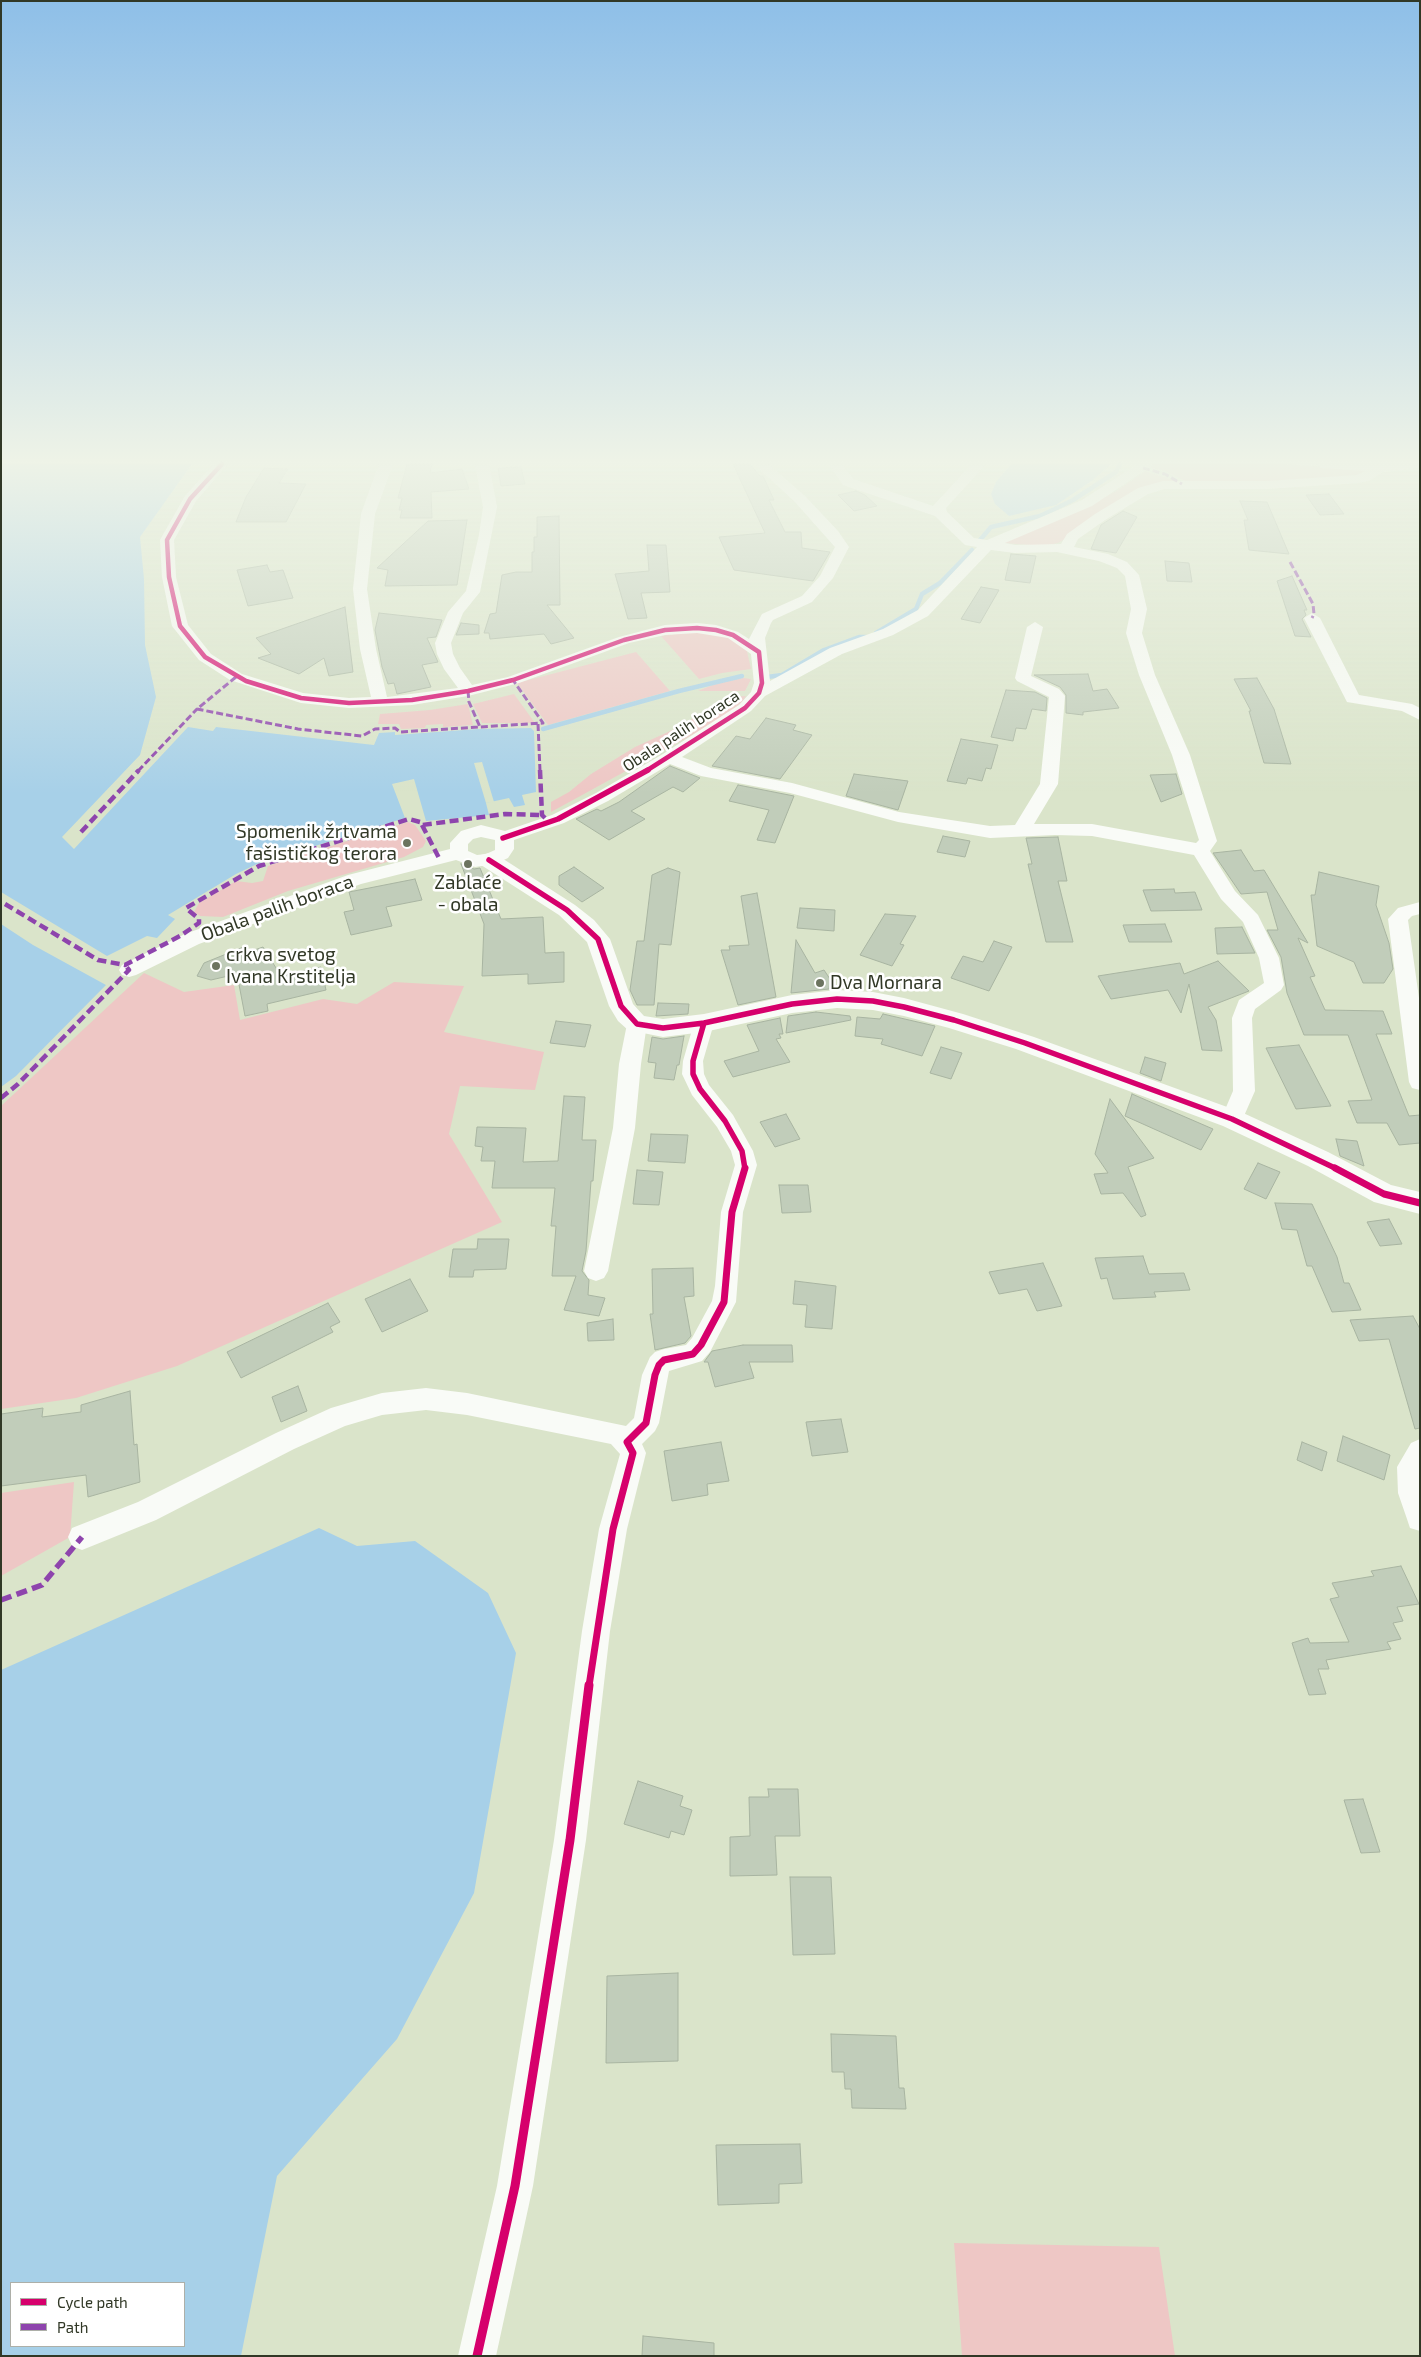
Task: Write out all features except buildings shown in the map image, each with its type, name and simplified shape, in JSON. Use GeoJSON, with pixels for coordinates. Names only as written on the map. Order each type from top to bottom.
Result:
{"type":"FeatureCollection","features":[{"type":"Feature","properties":{"kind":"street"},"geometry":{"type":"LineString","coordinates":[[169,574],[180,626],[205,657],[236,677],[301,698],[349,703],[380,702],[412,700],[468,691],[513,680],[611,644],[665,630],[697,628],[716,630],[734,635],[759,652]]}},
{"type":"Feature","properties":{"kind":"street"},"geometry":{"type":"LineString","coordinates":[[362,574],[360,589],[368,649],[380,702]]}},
{"type":"Feature","properties":{"kind":"street"},"geometry":{"type":"LineString","coordinates":[[468,691],[452,669],[445,654],[444,643],[456,612],[473,592],[477,574]]}},
{"type":"Feature","properties":{"kind":"street","name":"Obala palih boraca"},"geometry":{"type":"LineString","coordinates":[[503,838],[570,813],[669,758],[745,708],[759,693],[762,682],[757,638],[763,623],[767,617],[807,599],[828,574]]}},
{"type":"Feature","properties":{"kind":"street"},"geometry":{"type":"LineString","coordinates":[[759,693],[836,651],[888,632],[923,613],[959,574]]}},
{"type":"Feature","properties":{"kind":"street"},"geometry":{"type":"LineString","coordinates":[[1131,574],[1139,609],[1134,633],[1147,675],[1181,755],[1208,841],[1200,850]]}},
{"type":"Feature","properties":{"kind":"street"},"geometry":{"type":"LineString","coordinates":[[1312,618],[1353,699],[1406,707],[1420,715]]}},
{"type":"Feature","properties":{"kind":"street"},"geometry":{"type":"LineString","coordinates":[[1022,829],[1049,784],[1057,696],[1053,692],[1023,678],[1035,627]]}},
{"type":"Feature","properties":{"kind":"street"},"geometry":{"type":"LineString","coordinates":[[669,758],[708,772],[792,788],[898,817],[990,832],[1022,829],[1092,830],[1200,850],[1228,895],[1251,919],[1269,958],[1274,985],[1246,1005],[1244,1011],[1242,1018],[1244,1091],[1232,1119]]}},
{"type":"Feature","properties":{"kind":"street"},"geometry":{"type":"LineString","coordinates":[[489,831],[503,838],[506,844],[505,849],[489,860],[468,859],[459,852],[459,843],[467,835],[474,832],[489,831]]}},
{"type":"Feature","properties":{"kind":"street","name":"Obala palih boraca"},"geometry":{"type":"LineString","coordinates":[[129,970],[192,939],[355,878],[459,852]]}},
{"type":"Feature","properties":{"kind":"street"},"geometry":{"type":"LineString","coordinates":[[489,860],[567,910],[598,939],[621,1006],[626,1015],[637,1024],[663,1028],[704,1023],[792,1004],[837,999],[873,1001],[954,1020],[1001,1035],[1232,1119],[1318,1159],[1384,1194],[1420,1203]]}},
{"type":"Feature","properties":{"kind":"street"},"geometry":{"type":"LineString","coordinates":[[1420,908],[1404,912],[1398,919],[1420,1082]]}},
{"type":"Feature","properties":{"kind":"street"},"geometry":{"type":"LineString","coordinates":[[627,1442],[646,1423],[655,1375],[659,1365],[664,1360],[693,1354],[701,1345],[724,1302],[727,1286],[732,1212],[744,1177],[746,1165],[742,1151],[732,1133],[700,1089],[693,1074],[693,1061],[704,1023]]}},
{"type":"Feature","properties":{"kind":"street"},"geometry":{"type":"LineString","coordinates":[[596,1270],[624,1128],[630,1064],[637,1024]]}},
{"type":"Feature","properties":{"kind":"street"},"geometry":{"type":"LineString","coordinates":[[82,1537],[148,1511],[286,1441],[340,1416],[382,1404],[426,1399],[467,1404],[618,1434],[627,1442],[633,1453],[613,1529],[596,1631],[570,1840],[515,2186],[477,2356]]}},
{"type":"Feature","properties":{"kind":"street"},"geometry":{"type":"LineString","coordinates":[[1420,1451],[1410,1467],[1411,1493],[1420,1519]]}},
{"type":"Feature","properties":{"kind":"shaded area"},"geometry":{"type":"Polygon","coordinates":[[[697,631],[729,638],[747,651],[751,669],[722,673],[699,679],[661,636],[697,631]]]}},
{"type":"Feature","properties":{"kind":"shaded area"},"geometry":{"type":"Polygon","coordinates":[[[636,652],[670,691],[548,725],[517,683],[636,652]]]}},
{"type":"Feature","properties":{"kind":"shaded area"},"geometry":{"type":"Polygon","coordinates":[[[743,678],[751,679],[745,691],[698,691],[715,684],[743,678]]]}},
{"type":"Feature","properties":{"kind":"shaded area"},"geometry":{"type":"Polygon","coordinates":[[[514,694],[535,723],[482,723],[473,704],[514,694]]]}},
{"type":"Feature","properties":{"kind":"shaded area"},"geometry":{"type":"Polygon","coordinates":[[[746,696],[730,712],[701,730],[551,812],[551,802],[569,792],[591,774],[635,747],[679,727],[722,701],[746,696]]]}},
{"type":"Feature","properties":{"kind":"shaded area"},"geometry":{"type":"Polygon","coordinates":[[[468,704],[473,725],[443,727],[443,724],[426,725],[425,728],[401,729],[399,724],[378,724],[380,714],[430,710],[468,704]]]}},
{"type":"Feature","properties":{"kind":"shaded area"},"geometry":{"type":"Polygon","coordinates":[[[408,822],[415,825],[426,841],[423,847],[404,857],[288,891],[223,917],[200,916],[194,912],[199,903],[236,881],[252,883],[263,881],[268,866],[408,822]]]}},
{"type":"Feature","properties":{"kind":"shaded area"},"geometry":{"type":"Polygon","coordinates":[[[144,973],[184,992],[234,985],[240,1020],[323,999],[357,1004],[394,982],[464,986],[444,1032],[544,1052],[535,1090],[460,1086],[449,1134],[502,1222],[177,1366],[76,1398],[1,1409],[1,1106],[144,973]]]}},
{"type":"Feature","properties":{"kind":"shaded area"},"geometry":{"type":"Polygon","coordinates":[[[74,1482],[70,1537],[1,1576],[1,1493],[74,1482]]]}},
{"type":"Feature","properties":{"kind":"shaded area"},"geometry":{"type":"Polygon","coordinates":[[[954,2243],[1159,2247],[1175,2356],[962,2356],[954,2243]]]}},
{"type":"Feature","properties":{"kind":"water"},"geometry":{"type":"Polygon","coordinates":[[[1,574],[144,574],[145,645],[156,697],[140,755],[62,837],[74,849],[188,727],[213,731],[216,727],[374,745],[379,733],[395,732],[395,735],[478,729],[531,728],[534,731],[536,792],[522,795],[525,805],[514,807],[509,798],[486,803],[489,815],[426,821],[414,779],[392,784],[405,818],[257,864],[236,874],[168,915],[175,919],[157,938],[147,936],[107,956],[1,892],[1,574]]]}},
{"type":"Feature","properties":{"kind":"water"},"geometry":{"type":"Polygon","coordinates":[[[1,924],[33,945],[106,985],[16,1076],[1,1087],[1,924]]]}},
{"type":"Feature","properties":{"kind":"water"},"geometry":{"type":"Polygon","coordinates":[[[319,1528],[357,1546],[415,1541],[488,1593],[516,1653],[474,1893],[397,2039],[277,2176],[241,2356],[1,2356],[1,1670],[319,1528]]]}},
{"type":"Feature","properties":{"kind":"pier"},"geometry":{"type":"Polygon","coordinates":[[[482,762],[494,802],[486,803],[474,763],[482,762]]]}},
{"type":"Feature","properties":{"kind":"waterway"},"geometry":{"type":"LineString","coordinates":[[876,633],[916,609],[922,594],[940,583],[949,574]]}},
{"type":"Feature","properties":{"kind":"waterway"},"geometry":{"type":"LineString","coordinates":[[767,677],[782,675],[824,650],[859,637],[866,637]]}},
{"type":"Feature","properties":{"kind":"waterway"},"geometry":{"type":"LineString","coordinates":[[543,729],[679,691],[742,676]]}},
{"type":"Feature","properties":{"kind":"marked path"},"geometry":{"type":"LineString","coordinates":[[1297,574],[1313,604],[1314,614],[1312,618]]}},
{"type":"Feature","properties":{"kind":"marked path"},"geometry":{"type":"LineString","coordinates":[[236,677],[197,709],[298,729],[362,736],[375,729],[395,728],[400,732],[543,723],[513,680]]}},
{"type":"Feature","properties":{"kind":"marked path"},"geometry":{"type":"LineString","coordinates":[[468,691],[469,702],[480,727]]}},
{"type":"Feature","properties":{"kind":"marked path"},"geometry":{"type":"LineString","coordinates":[[81,832],[197,709]]}},
{"type":"Feature","properties":{"kind":"marked path"},"geometry":{"type":"LineString","coordinates":[[538,724],[542,815],[545,818]]}},
{"type":"Feature","properties":{"kind":"marked path"},"geometry":{"type":"LineString","coordinates":[[5,904],[98,960],[125,965],[180,936],[199,923],[199,919],[186,908],[259,866],[409,819],[420,822],[422,825],[505,814],[542,815]]}},
{"type":"Feature","properties":{"kind":"marked path"},"geometry":{"type":"LineString","coordinates":[[422,825],[439,858]]}},
{"type":"Feature","properties":{"kind":"marked path"},"geometry":{"type":"LineString","coordinates":[[1,1098],[18,1084],[129,970],[125,965]]}},
{"type":"Feature","properties":{"kind":"marked path"},"geometry":{"type":"LineString","coordinates":[[1,1600],[42,1585],[82,1537]]}},
{"type":"Feature","properties":{"kind":"cycle path"},"geometry":{"type":"LineString","coordinates":[[169,574],[180,626],[205,657],[236,677],[301,698],[349,703],[380,702],[412,700],[468,691],[513,680],[624,640],[665,630],[697,628],[716,630],[733,635],[759,652],[762,683],[759,693],[745,708],[669,758],[602,797],[558,819],[503,838]]}},
{"type":"Feature","properties":{"kind":"cycle path"},"geometry":{"type":"LineString","coordinates":[[489,860],[567,910],[598,939],[621,1006],[637,1024],[663,1028],[704,1023],[792,1004],[837,999],[873,1001],[904,1007],[954,1020],[1025,1043],[1232,1119],[1318,1159],[1384,1194],[1420,1203]]}},
{"type":"Feature","properties":{"kind":"cycle path"},"geometry":{"type":"LineString","coordinates":[[477,2356],[515,2186],[570,1840],[596,1631],[613,1529],[633,1453],[627,1442],[646,1423],[655,1375],[659,1365],[664,1360],[693,1354],[701,1345],[724,1302],[727,1286],[732,1212],[744,1177],[746,1165],[742,1151],[725,1121],[700,1089],[693,1074],[693,1061],[704,1023]]}},
{"type":"Feature","properties":{"kind":"place","name":"Spomenik žrtvama fašističkog terora"},"geometry":{"type":"Point","coordinates":[407,843]}},
{"type":"Feature","properties":{"kind":"place","name":"Zablaće - obala"},"geometry":{"type":"Point","coordinates":[468,864]}},
{"type":"Feature","properties":{"kind":"place","name":"crkva svetog Ivana Krstitelja"},"geometry":{"type":"Point","coordinates":[216,966]}},
{"type":"Feature","properties":{"kind":"place","name":"Dva Mornara"},"geometry":{"type":"Point","coordinates":[820,983]}}]}
